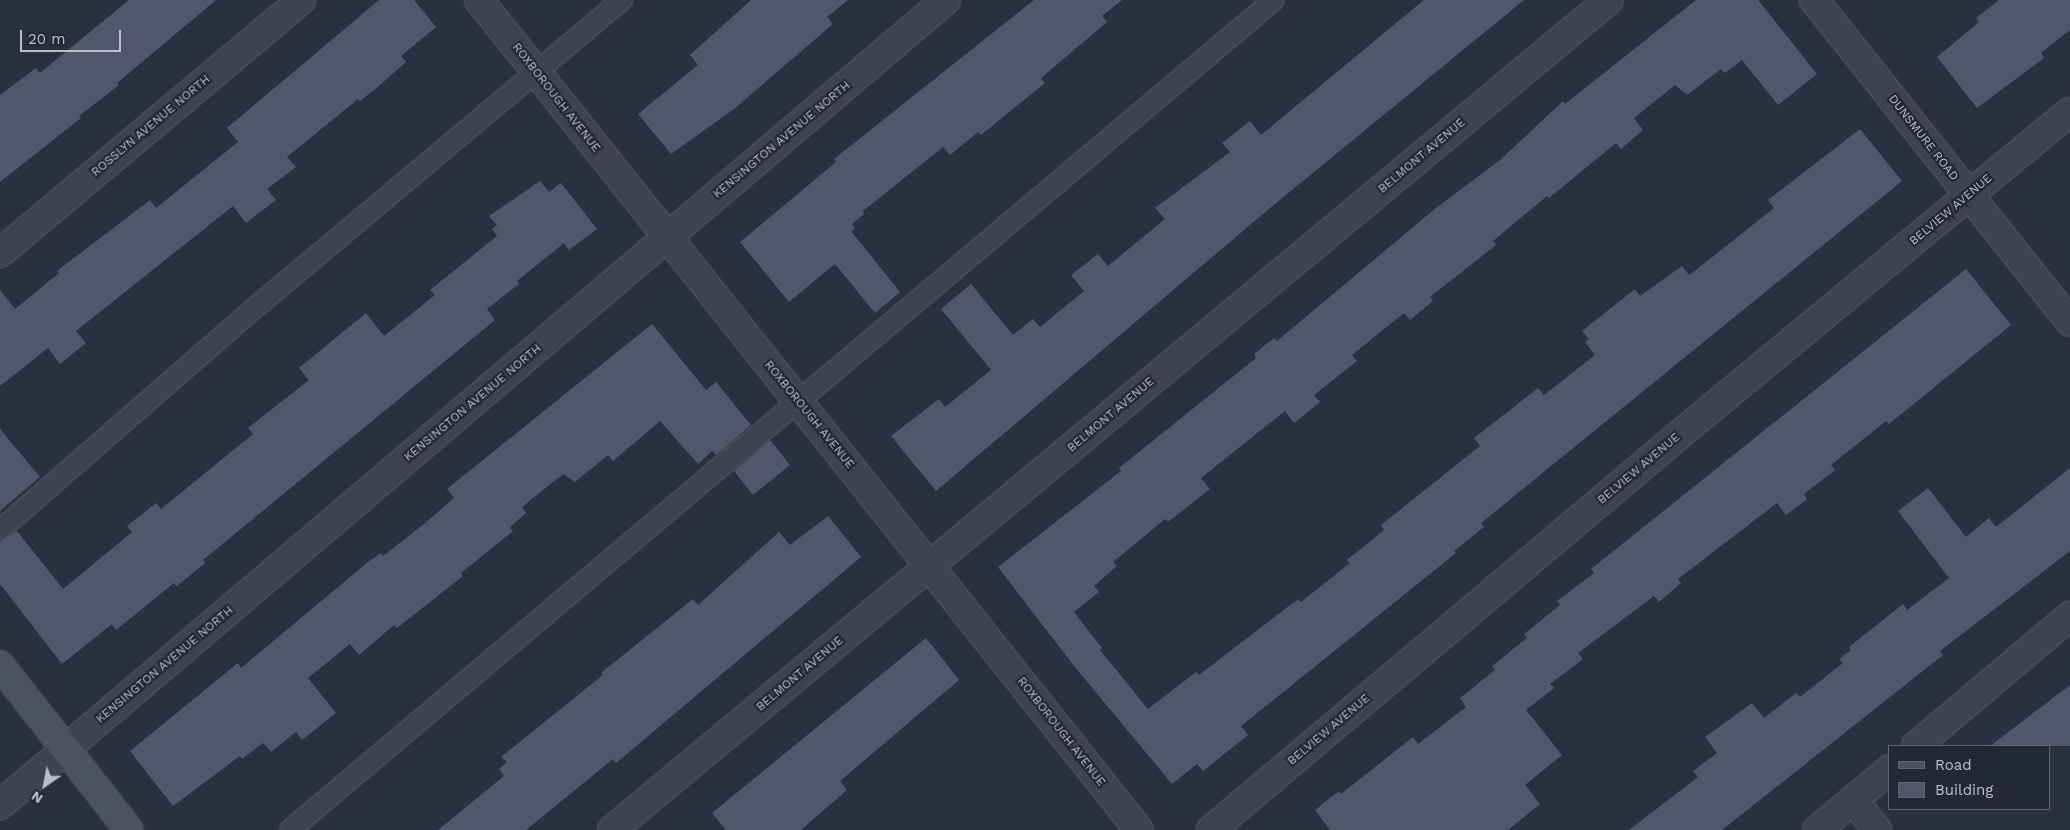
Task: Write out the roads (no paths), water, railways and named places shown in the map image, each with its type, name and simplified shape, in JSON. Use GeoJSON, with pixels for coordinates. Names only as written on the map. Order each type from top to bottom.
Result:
{"type":"FeatureCollection","features":[{"type":"Feature","properties":{"kind":"main road"},"geometry":{"type":"LineString","coordinates":[[0,665],[129,830]]}},
{"type":"Feature","properties":{"kind":"street","name":"ROSSLYN AVENUE NORTH"},"geometry":{"type":"LineString","coordinates":[[0,253],[301,0]]}},
{"type":"Feature","properties":{"kind":"street","name":"ROXBOROUGH AVENUE"},"geometry":{"type":"LineString","coordinates":[[479,0],[666,238],[930,566],[1139,830]]}},
{"type":"Feature","properties":{"kind":"street","name":"KENSINGTON AVENUE NORTH"},"geometry":{"type":"LineString","coordinates":[[0,805],[946,0]]}},
{"type":"Feature","properties":{"kind":"street","name":"BELMONT AVENUE"},"geometry":{"type":"LineString","coordinates":[[612,830],[1609,0]]}},
{"type":"Feature","properties":{"kind":"street","name":"DUNSMURE ROAD"},"geometry":{"type":"LineString","coordinates":[[1814,0],[2070,322]]}},
{"type":"Feature","properties":{"kind":"street","name":"BELVIEW AVENUE"},"geometry":{"type":"LineString","coordinates":[[1211,830],[1685,430],[2070,112]]}},
{"type":"Feature","properties":{"kind":"street"},"geometry":{"type":"LineString","coordinates":[[1917,745],[2070,616]]}},
{"type":"Feature","properties":{"kind":"street"},"geometry":{"type":"LineString","coordinates":[[1817,830],[1888,771]]}},
{"type":"Feature","properties":{"kind":"street"},"geometry":{"type":"LineString","coordinates":[[1853,800],[1877,830]]}},
{"type":"Feature","properties":{"kind":"lane"},"geometry":{"type":"LineString","coordinates":[[0,530],[250,312],[622,0]]}},
{"type":"Feature","properties":{"kind":"lane"},"geometry":{"type":"LineString","coordinates":[[290,830],[796,400],[1274,0]]}}]}
